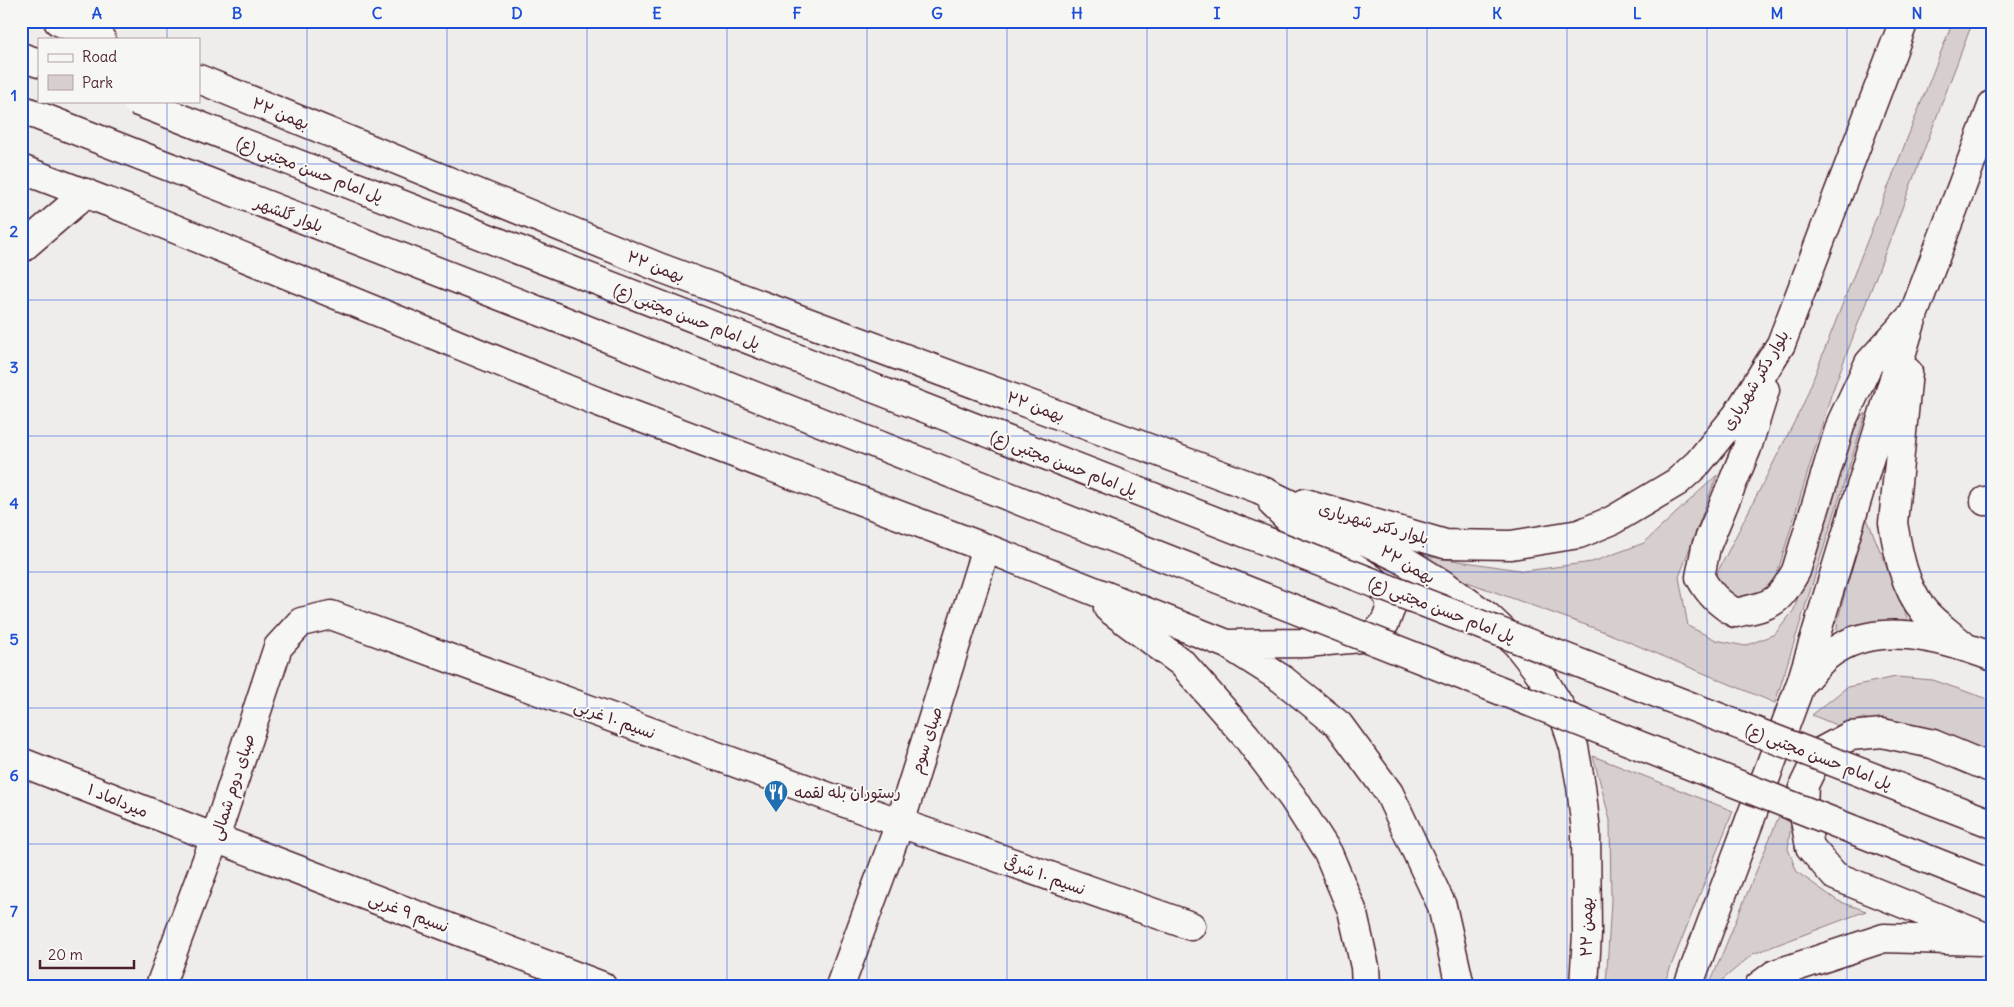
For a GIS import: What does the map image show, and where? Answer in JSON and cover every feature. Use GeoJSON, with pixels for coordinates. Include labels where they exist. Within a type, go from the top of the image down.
{"type":"FeatureCollection","features":[{"type":"Feature","properties":{"kind":"main road"},"geometry":{"type":"LineString","coordinates":[[58,21],[99,38]]}},
{"type":"Feature","properties":{"kind":"main road","name":"بلوار دکتر شهریاری"},"geometry":{"type":"LineString","coordinates":[[1259,490],[1445,544],[1511,545],[1579,534],[1613,520],[1677,482],[1698,463],[1738,415],[1781,344],[1904,21]]}},
{"type":"Feature","properties":{"kind":"main road"},"geometry":{"type":"LineString","coordinates":[[21,57],[38,63]]}},
{"type":"Feature","properties":{"kind":"main road","name":"۲۲ بهمن"},"geometry":{"type":"LineString","coordinates":[[200,79],[661,268],[1259,490],[1402,558],[1487,616],[1518,644],[1562,710],[1574,747],[1586,831],[1587,934],[1584,986]]}},
{"type":"Feature","properties":{"kind":"main road","name":"پل امام حسن مجتبی (ع)"},"geometry":{"type":"LineString","coordinates":[[139,102],[1993,824]]}},
{"type":"Feature","properties":{"kind":"main road"},"geometry":{"type":"LineString","coordinates":[[1688,986],[1801,683],[1914,313],[1993,104]]}},
{"type":"Feature","properties":{"kind":"main road","name":"بلوار گلشهر"},"geometry":{"type":"LineString","coordinates":[[21,109],[557,318],[1993,885]]}},
{"type":"Feature","properties":{"kind":"main road"},"geometry":{"type":"LineString","coordinates":[[21,169],[86,193],[596,401],[986,548],[1227,644],[1282,679],[1339,725],[1388,794],[1442,906],[1460,986]]}},
{"type":"Feature","properties":{"kind":"main road"},"geometry":{"type":"LineString","coordinates":[[21,249],[86,193]]}},
{"type":"Feature","properties":{"kind":"main road"},"geometry":{"type":"LineString","coordinates":[[1781,344],[1747,448],[1706,547],[1700,577],[1709,594],[1735,613],[1768,606],[1785,590],[1796,571],[1841,423],[1869,363],[1914,313]]}},
{"type":"Feature","properties":{"kind":"main road"},"geometry":{"type":"LineString","coordinates":[[1914,313],[1893,523],[1906,580],[1924,610],[1965,647]]}},
{"type":"Feature","properties":{"kind":"main road"},"geometry":{"type":"LineString","coordinates":[[1227,644],[1306,643],[1361,638],[1376,633],[1385,623],[1391,607],[1388,595],[1375,580],[1301,531],[1259,490]]}},
{"type":"Feature","properties":{"kind":"main road","name":"صبای سوم"},"geometry":{"type":"LineString","coordinates":[[840,986],[900,823],[986,548]]}},
{"type":"Feature","properties":{"kind":"main road"},"geometry":{"type":"LineString","coordinates":[[1079,586],[1182,663],[1246,736],[1293,798],[1328,853],[1352,910],[1366,986]]}},
{"type":"Feature","properties":{"kind":"main road","name":"نسیم ۱۰ غربی"},"geometry":{"type":"LineString","coordinates":[[331,614],[900,823]]}},
{"type":"Feature","properties":{"kind":"main road","name":"صبای دوم شمالی"},"geometry":{"type":"LineString","coordinates":[[160,986],[215,838],[278,648],[301,622],[331,614]]}},
{"type":"Feature","properties":{"kind":"main road"},"geometry":{"type":"LineString","coordinates":[[1801,683],[1827,655],[1859,638],[1889,634],[1911,636],[1965,647],[1993,658]]}},
{"type":"Feature","properties":{"kind":"main road"},"geometry":{"type":"LineString","coordinates":[[1993,768],[1933,744],[1882,733],[1850,736],[1820,752],[1804,784],[1803,809],[1810,847],[1835,876],[1993,941]]}},
{"type":"Feature","properties":{"kind":"main road","name":"میرداماد ۱"},"geometry":{"type":"LineString","coordinates":[[21,762],[215,838]]}},
{"type":"Feature","properties":{"kind":"main road","name":"نسیم ۱۰ شرقی"},"geometry":{"type":"LineString","coordinates":[[900,823],[1191,926]]}},
{"type":"Feature","properties":{"kind":"main road","name":"نسیم ۹ غربی"},"geometry":{"type":"LineString","coordinates":[[215,838],[602,986]]}},
{"type":"Feature","properties":{"kind":"main road"},"geometry":{"type":"LineString","coordinates":[[1759,986],[1775,974],[1884,938],[1993,941]]}},
{"type":"Feature","properties":{"kind":"green space"},"geometry":{"type":"Polygon","coordinates":[[[1953,21],[1973,21],[1831,395],[1777,574],[1767,596],[1740,603],[1718,586],[1716,575],[1803,405],[1953,21]]]}},
{"type":"Feature","properties":{"kind":"green space"},"geometry":{"type":"Polygon","coordinates":[[[1866,413],[1775,703],[1605,632],[1437,571],[1426,556],[1525,571],[1592,562],[1644,543],[1717,475],[1679,577],[1688,626],[1716,640],[1745,646],[1775,634],[1794,610],[1849,430],[1866,413]]]}},
{"type":"Feature","properties":{"kind":"green space"},"geometry":{"type":"Polygon","coordinates":[[[1866,516],[1910,625],[1835,644],[1838,619],[1866,516]]]}},
{"type":"Feature","properties":{"kind":"green space"},"geometry":{"type":"Polygon","coordinates":[[[1896,677],[1933,680],[1993,701],[1993,763],[1917,733],[1863,718],[1843,728],[1812,715],[1847,687],[1896,677]]]}},
{"type":"Feature","properties":{"kind":"green space"},"geometry":{"type":"Polygon","coordinates":[[[1593,756],[1733,811],[1663,986],[1606,986],[1611,901],[1610,820],[1593,756]]]}},
{"type":"Feature","properties":{"kind":"green space"},"geometry":{"type":"Polygon","coordinates":[[[1779,816],[1791,823],[1788,849],[1797,872],[1838,901],[1866,911],[1753,954],[1715,986],[1709,986],[1779,816]]]}},
{"type":"Feature","properties":{"kind":"place","name":"رستوران بله لقمه"},"geometry":{"type":"Point","coordinates":[776,813]}}]}
